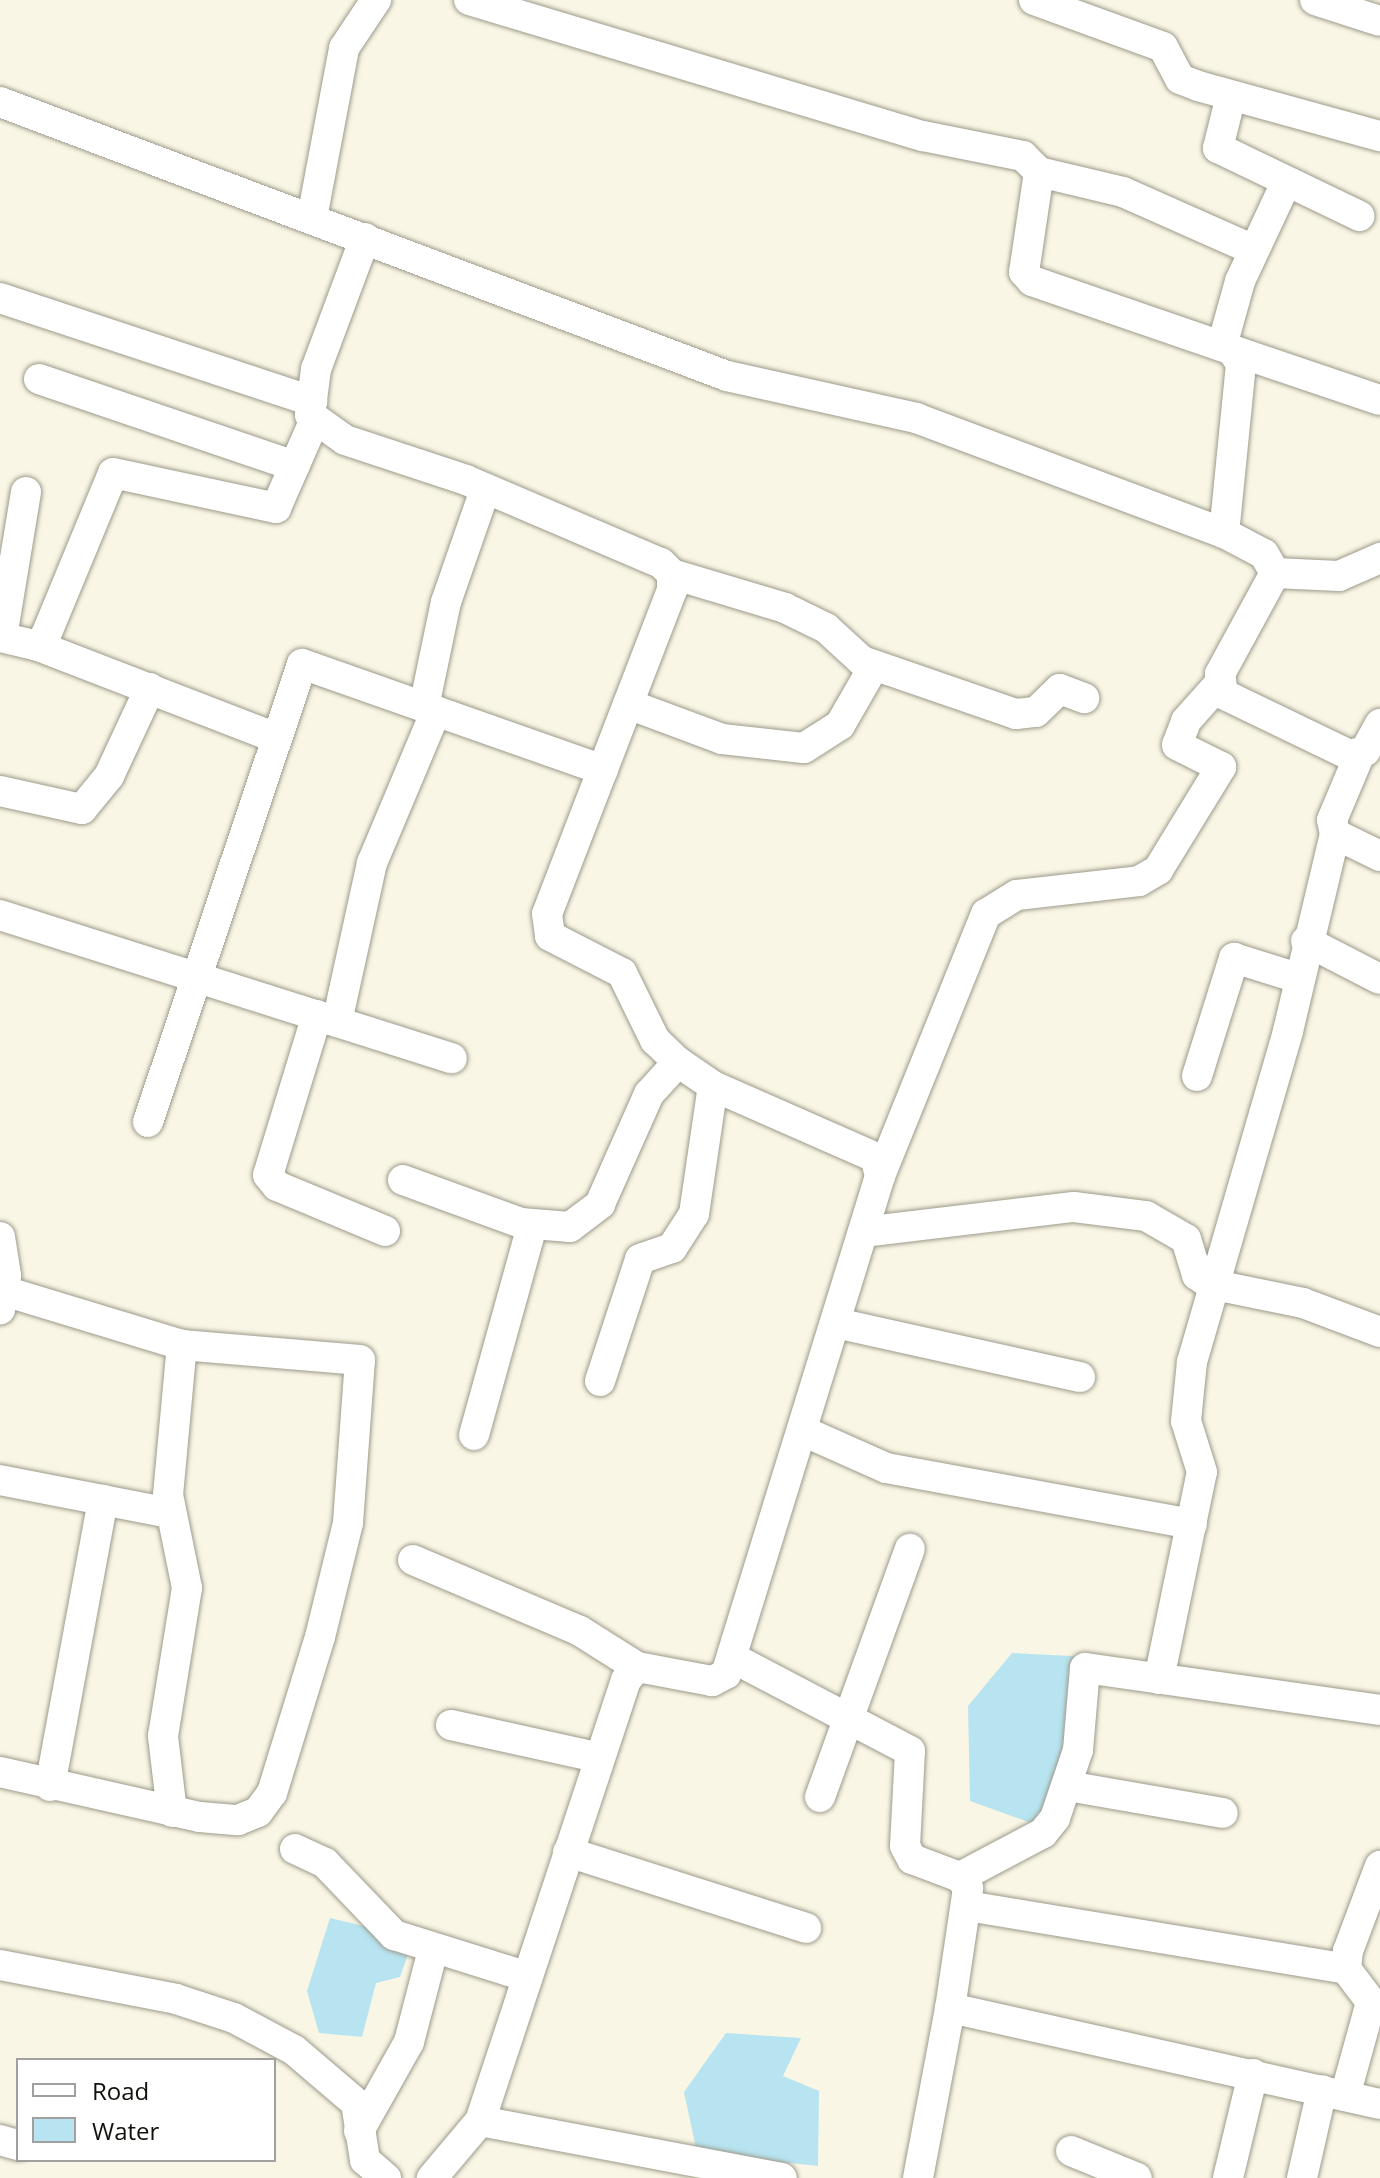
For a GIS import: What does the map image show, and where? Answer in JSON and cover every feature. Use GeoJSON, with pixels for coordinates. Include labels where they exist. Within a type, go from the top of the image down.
{"type":"FeatureCollection","features":[{"type":"Feature","properties":{"kind":"street"},"geometry":{"type":"LineString","coordinates":[[312,218],[344,48],[376,0]]}},
{"type":"Feature","properties":{"kind":"street"},"geometry":{"type":"LineString","coordinates":[[469,0],[923,136],[1023,156],[1039,172],[1123,192],[1254,250]]}},
{"type":"Feature","properties":{"kind":"street"},"geometry":{"type":"LineString","coordinates":[[1315,0],[1380,21]]}},
{"type":"Feature","properties":{"kind":"street"},"geometry":{"type":"LineString","coordinates":[[1037,1],[1163,47],[1180,79],[1380,136]]}},
{"type":"Feature","properties":{"kind":"street"},"geometry":{"type":"LineString","coordinates":[[1231,96],[1218,148],[1359,216]]}},
{"type":"Feature","properties":{"kind":"street"},"geometry":{"type":"LineString","coordinates":[[0,102],[727,376],[916,418],[1224,533],[1264,554],[1275,573]]}},
{"type":"Feature","properties":{"kind":"street"},"geometry":{"type":"LineString","coordinates":[[1039,172],[1024,272],[1032,281],[1380,400]]}},
{"type":"Feature","properties":{"kind":"street"},"geometry":{"type":"LineString","coordinates":[[1224,533],[1242,373],[1227,348],[1254,250],[1286,183]]}},
{"type":"Feature","properties":{"kind":"street"},"geometry":{"type":"LineString","coordinates":[[38,646],[113,473],[276,508],[295,466],[313,410],[316,369],[365,238]]}},
{"type":"Feature","properties":{"kind":"street"},"geometry":{"type":"LineString","coordinates":[[0,298],[313,410],[345,440],[485,490],[661,563],[672,574],[813,620],[874,666],[1027,716],[1060,689],[1084,698]]}},
{"type":"Feature","properties":{"kind":"street"},"geometry":{"type":"LineString","coordinates":[[39,379],[295,466]]}},
{"type":"Feature","properties":{"kind":"street"},"geometry":{"type":"LineString","coordinates":[[385,1231],[277,1186],[268,1175],[327,1018],[372,863],[430,709],[446,602],[485,490]]}},
{"type":"Feature","properties":{"kind":"street"},"geometry":{"type":"LineString","coordinates":[[26,492],[1,637],[38,646],[276,738]]}},
{"type":"Feature","properties":{"kind":"street"},"geometry":{"type":"LineString","coordinates":[[1275,573],[1339,576],[1380,558]]}},
{"type":"Feature","properties":{"kind":"street"},"geometry":{"type":"LineString","coordinates":[[413,1560],[580,1631],[637,1667],[720,1680],[733,1658],[880,1176],[986,914],[1017,895],[1139,881],[1158,870],[1221,767],[1177,745],[1186,721],[1218,685],[1275,573]]}},
{"type":"Feature","properties":{"kind":"street"},"geometry":{"type":"LineString","coordinates":[[672,574],[546,929],[559,944],[622,973],[655,1040],[678,1062],[713,1086],[875,1157],[880,1176]]}},
{"type":"Feature","properties":{"kind":"street"},"geometry":{"type":"LineString","coordinates":[[148,1122],[302,664],[603,770]]}},
{"type":"Feature","properties":{"kind":"street"},"geometry":{"type":"LineString","coordinates":[[628,704],[722,739],[804,748],[840,725],[874,666]]}},
{"type":"Feature","properties":{"kind":"street"},"geometry":{"type":"LineString","coordinates":[[1218,685],[1259,713],[1359,756]]}},
{"type":"Feature","properties":{"kind":"street"},"geometry":{"type":"LineString","coordinates":[[0,791],[82,809],[109,776],[150,688]]}},
{"type":"Feature","properties":{"kind":"street"},"geometry":{"type":"LineString","coordinates":[[1159,1679],[1192,1524],[1201,1455],[1186,1421],[1210,1284],[1298,978],[1335,834],[1332,820],[1359,756],[1380,724]]}},
{"type":"Feature","properties":{"kind":"street"},"geometry":{"type":"LineString","coordinates":[[1335,834],[1380,856]]}},
{"type":"Feature","properties":{"kind":"street"},"geometry":{"type":"LineString","coordinates":[[0,915],[452,1058]]}},
{"type":"Feature","properties":{"kind":"street"},"geometry":{"type":"LineString","coordinates":[[1306,941],[1380,979]]}},
{"type":"Feature","properties":{"kind":"street"},"geometry":{"type":"LineString","coordinates":[[1197,1076],[1234,958],[1298,978]]}},
{"type":"Feature","properties":{"kind":"street"},"geometry":{"type":"LineString","coordinates":[[403,1180],[532,1226],[570,1227],[600,1204],[649,1094],[678,1062]]}},
{"type":"Feature","properties":{"kind":"street"},"geometry":{"type":"LineString","coordinates":[[600,1381],[640,1259],[672,1248],[694,1214],[713,1086]]}},
{"type":"Feature","properties":{"kind":"street"},"geometry":{"type":"LineString","coordinates":[[863,1232],[1074,1207],[1146,1216],[1186,1239],[1197,1275],[1210,1284],[1303,1303],[1380,1332]]}},
{"type":"Feature","properties":{"kind":"street"},"geometry":{"type":"LineString","coordinates":[[474,1435],[532,1226]]}},
{"type":"Feature","properties":{"kind":"street"},"geometry":{"type":"LineString","coordinates":[[0,1237],[2,1301],[182,1345],[360,1360],[348,1523],[272,1793],[258,1812],[238,1820],[172,1812],[0,1772]]}},
{"type":"Feature","properties":{"kind":"street"},"geometry":{"type":"LineString","coordinates":[[836,1323],[1080,1377]]}},
{"type":"Feature","properties":{"kind":"street"},"geometry":{"type":"LineString","coordinates":[[172,1812],[163,1736],[187,1588],[169,1513],[182,1345]]}},
{"type":"Feature","properties":{"kind":"street"},"geometry":{"type":"LineString","coordinates":[[803,1431],[886,1468],[1192,1524]]}},
{"type":"Feature","properties":{"kind":"street"},"geometry":{"type":"LineString","coordinates":[[0,1480],[169,1513]]}},
{"type":"Feature","properties":{"kind":"street"},"geometry":{"type":"LineString","coordinates":[[50,1786],[103,1500]]}},
{"type":"Feature","properties":{"kind":"street"},"geometry":{"type":"LineString","coordinates":[[820,1797],[910,1549]]}},
{"type":"Feature","properties":{"kind":"street"},"geometry":{"type":"LineString","coordinates":[[733,1658],[910,1751],[905,1846],[912,1859],[963,1891],[1346,1969],[1371,2002],[1302,2178]]}},
{"type":"Feature","properties":{"kind":"street"},"geometry":{"type":"LineString","coordinates":[[432,2178],[480,2121],[596,1757],[637,1667]]}},
{"type":"Feature","properties":{"kind":"street"},"geometry":{"type":"LineString","coordinates":[[918,2178],[950,2008],[948,1988],[963,1891],[1043,1833],[1068,1786],[1085,1668],[1380,1710]]}},
{"type":"Feature","properties":{"kind":"street"},"geometry":{"type":"LineString","coordinates":[[451,1725],[596,1757]]}},
{"type":"Feature","properties":{"kind":"street"},"geometry":{"type":"LineString","coordinates":[[1068,1786],[1223,1813]]}},
{"type":"Feature","properties":{"kind":"street"},"geometry":{"type":"LineString","coordinates":[[295,1849],[325,1863],[394,1935],[433,1950],[528,1977]]}},
{"type":"Feature","properties":{"kind":"street"},"geometry":{"type":"LineString","coordinates":[[568,1852],[806,1928]]}},
{"type":"Feature","properties":{"kind":"street"},"geometry":{"type":"LineString","coordinates":[[1346,1969],[1380,1866]]}},
{"type":"Feature","properties":{"kind":"street"},"geometry":{"type":"LineString","coordinates":[[359,2131],[409,2042],[433,1950]]}},
{"type":"Feature","properties":{"kind":"street"},"geometry":{"type":"LineString","coordinates":[[0,1965],[234,2018],[294,2050],[356,2103],[365,2160],[386,2178]]}},
{"type":"Feature","properties":{"kind":"street"},"geometry":{"type":"LineString","coordinates":[[950,2008],[1380,2104]]}},
{"type":"Feature","properties":{"kind":"street"},"geometry":{"type":"LineString","coordinates":[[1228,2178],[1253,2074]]}},
{"type":"Feature","properties":{"kind":"street"},"geometry":{"type":"LineString","coordinates":[[480,2121],[635,2165],[782,2178]]}},
{"type":"Feature","properties":{"kind":"street"},"geometry":{"type":"LineString","coordinates":[[1071,2151],[1137,2178]]}},
{"type":"Feature","properties":{"kind":"water"},"geometry":{"type":"Polygon","coordinates":[[[1012,1653],[1090,1657],[1045,1828],[970,1801],[968,1706],[1012,1653]]]}},
{"type":"Feature","properties":{"kind":"water"},"geometry":{"type":"Polygon","coordinates":[[[330,1918],[414,1938],[400,1977],[376,1983],[362,2037],[319,2033],[307,1991],[330,1918]]]}},
{"type":"Feature","properties":{"kind":"water"},"geometry":{"type":"Polygon","coordinates":[[[726,2033],[801,2038],[783,2076],[819,2091],[818,2166],[697,2153],[684,2092],[726,2033]]]}}]}
